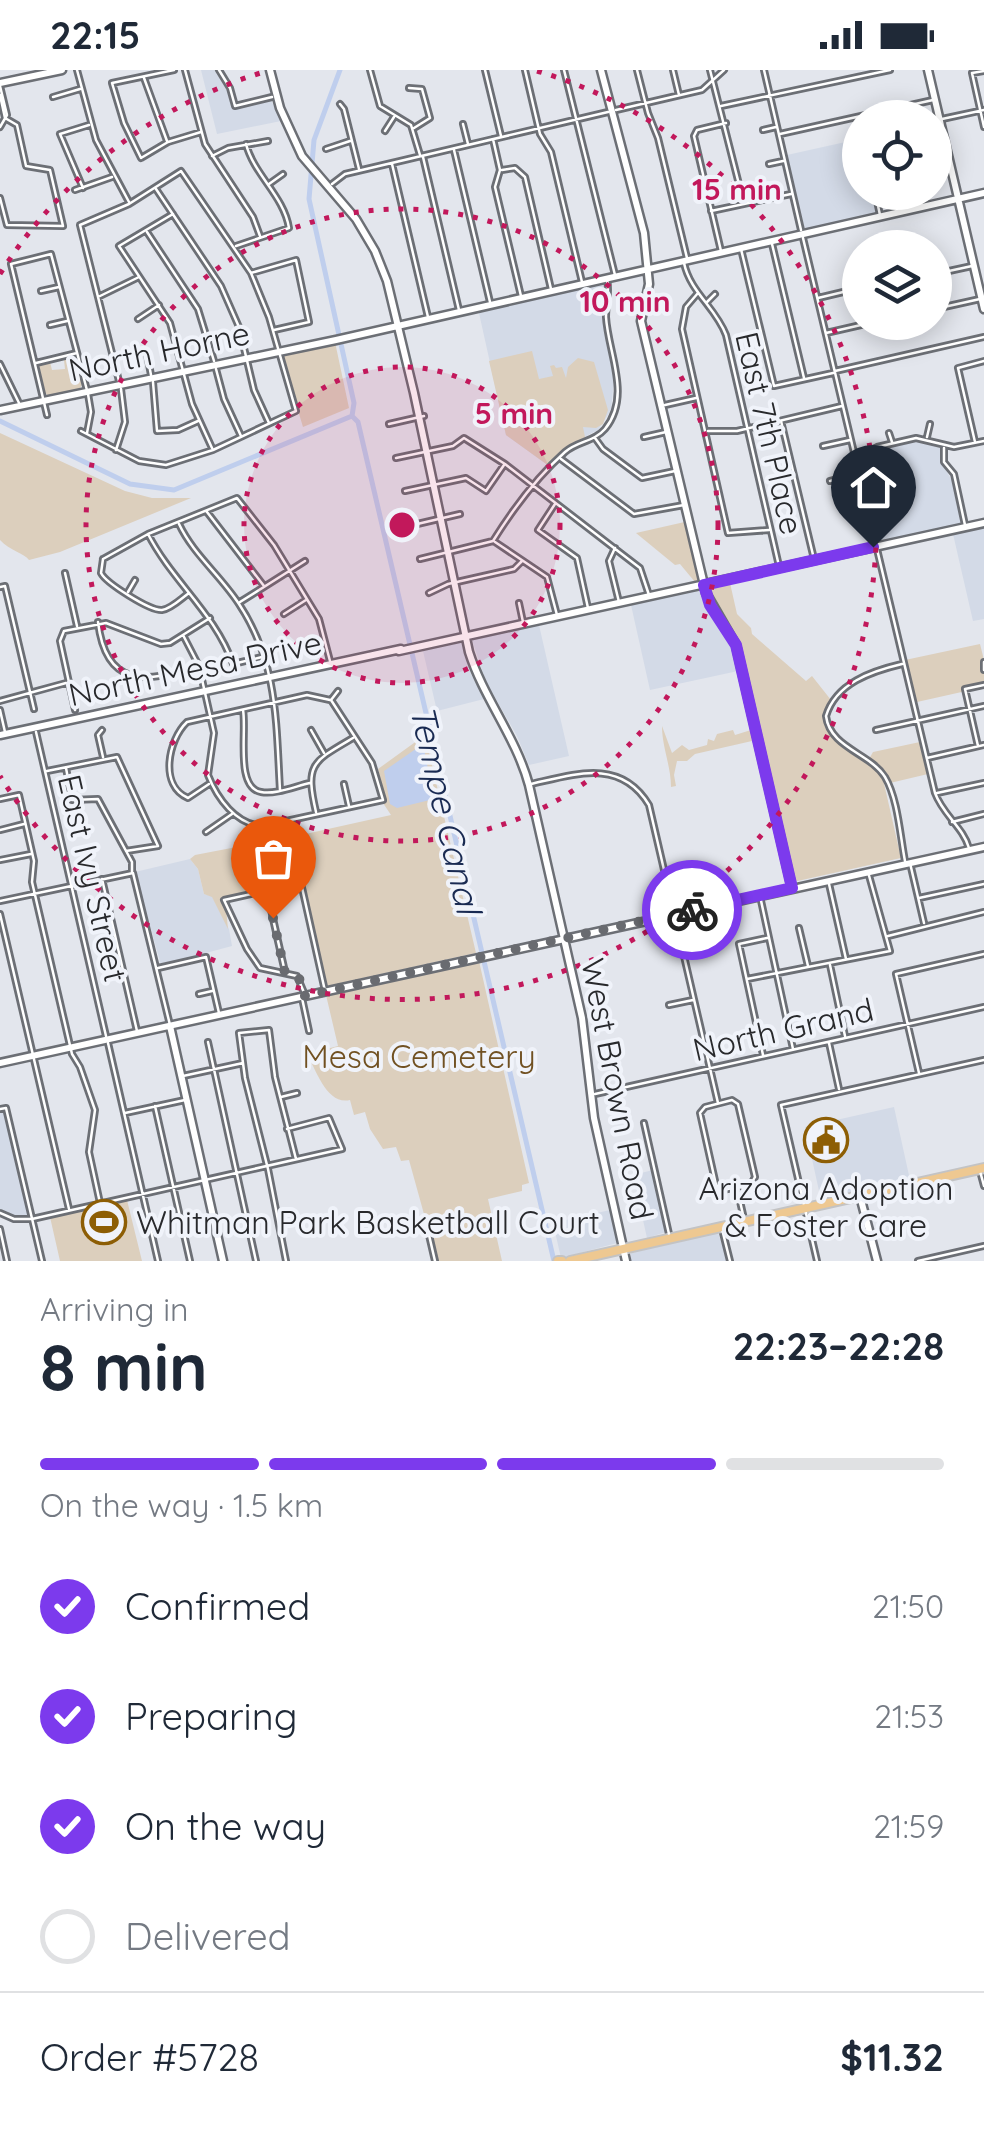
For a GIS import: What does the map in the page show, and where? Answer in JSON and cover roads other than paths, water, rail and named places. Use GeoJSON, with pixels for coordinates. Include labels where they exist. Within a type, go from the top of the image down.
{"type":"FeatureCollection","features":[{"type":"Feature","properties":{"kind":"main road"},"geometry":{"type":"LineString","coordinates":[[570,1261],[982,1169]]}},
{"type":"Feature","properties":{"kind":"street"},"geometry":{"type":"LineString","coordinates":[[0,127],[5,118],[0,85],[62,70]]}},
{"type":"Feature","properties":{"kind":"street"},"geometry":{"type":"LineString","coordinates":[[77,70],[91,124],[130,204]]}},
{"type":"Feature","properties":{"kind":"street"},"geometry":{"type":"LineString","coordinates":[[174,70],[112,83],[124,123],[141,158],[168,142],[201,132]]}},
{"type":"Feature","properties":{"kind":"street"},"geometry":{"type":"LineString","coordinates":[[185,70],[210,156],[253,217],[260,236]]}},
{"type":"Feature","properties":{"kind":"street"},"geometry":{"type":"LineString","coordinates":[[219,70],[235,106],[276,96]]}},
{"type":"Feature","properties":{"kind":"street","name":"West Brown Road"},"geometry":{"type":"LineString","coordinates":[[270,70],[276,96],[310,165],[356,219],[387,281],[466,637],[476,672],[515,744],[529,785],[586,1042],[591,1094],[627,1261]]}},
{"type":"Feature","properties":{"kind":"street"},"geometry":{"type":"LineString","coordinates":[[370,70],[380,106],[413,128],[460,311]]}},
{"type":"Feature","properties":{"kind":"street"},"geometry":{"type":"LineString","coordinates":[[485,70],[502,137]]}},
{"type":"Feature","properties":{"kind":"street"},"geometry":{"type":"LineString","coordinates":[[525,70],[539,128],[551,152],[582,284]]}},
{"type":"Feature","properties":{"kind":"street"},"geometry":{"type":"LineString","coordinates":[[420,559],[493,541],[516,504],[559,458],[572,446],[595,438],[612,417],[616,364],[606,314],[611,277],[564,70]]}},
{"type":"Feature","properties":{"kind":"street"},"geometry":{"type":"LineString","coordinates":[[601,70],[644,233],[648,290],[641,321],[704,585],[710,605],[736,645],[792,888]]}},
{"type":"Feature","properties":{"kind":"street","name":"East 7th Place"},"geometry":{"type":"LineString","coordinates":[[637,70],[658,138],[689,281],[726,335],[780,568]]}},
{"type":"Feature","properties":{"kind":"street"},"geometry":{"type":"LineString","coordinates":[[673,70],[679,96]]}},
{"type":"Feature","properties":{"kind":"street"},"geometry":{"type":"LineString","coordinates":[[710,70],[744,204]]}},
{"type":"Feature","properties":{"kind":"street"},"geometry":{"type":"LineString","coordinates":[[329,187],[342,175],[359,170],[702,90],[724,70]]}},
{"type":"Feature","properties":{"kind":"street"},"geometry":{"type":"LineString","coordinates":[[764,70],[936,794],[970,850]]}},
{"type":"Feature","properties":{"kind":"street"},"geometry":{"type":"LineString","coordinates":[[721,106],[890,70]]}},
{"type":"Feature","properties":{"kind":"street"},"geometry":{"type":"LineString","coordinates":[[928,70],[935,100]]}},
{"type":"Feature","properties":{"kind":"street"},"geometry":{"type":"LineString","coordinates":[[984,70],[972,74],[984,126]]}},
{"type":"Feature","properties":{"kind":"street"},"geometry":{"type":"LineString","coordinates":[[144,76],[168,142]]}},
{"type":"Feature","properties":{"kind":"street"},"geometry":{"type":"LineString","coordinates":[[409,88],[422,89],[430,118],[413,128]]}},
{"type":"Feature","properties":{"kind":"street"},"geometry":{"type":"LineString","coordinates":[[53,97],[81,89]]}},
{"type":"Feature","properties":{"kind":"street"},"geometry":{"type":"LineString","coordinates":[[0,95],[5,118],[17,125],[26,166],[50,170],[63,226],[6,225],[0,198]]}},
{"type":"Feature","properties":{"kind":"street"},"geometry":{"type":"LineString","coordinates":[[340,104],[359,170]]}},
{"type":"Feature","properties":{"kind":"street"},"geometry":{"type":"LineString","coordinates":[[952,117],[982,110]]}},
{"type":"Feature","properties":{"kind":"street"},"geometry":{"type":"LineString","coordinates":[[386,131],[395,116]]}},
{"type":"Feature","properties":{"kind":"street"},"geometry":{"type":"LineString","coordinates":[[779,135],[842,120]]}},
{"type":"Feature","properties":{"kind":"street"},"geometry":{"type":"LineString","coordinates":[[83,188],[60,134],[91,124]]}},
{"type":"Feature","properties":{"kind":"street"},"geometry":{"type":"LineString","coordinates":[[464,124],[469,145]]}},
{"type":"Feature","properties":{"kind":"street"},"geometry":{"type":"LineString","coordinates":[[722,252],[694,134],[726,124]]}},
{"type":"Feature","properties":{"kind":"street"},"geometry":{"type":"LineString","coordinates":[[763,130],[777,127]]}},
{"type":"Feature","properties":{"kind":"street"},"geometry":{"type":"LineString","coordinates":[[493,139],[500,170]]}},
{"type":"Feature","properties":{"kind":"street"},"geometry":{"type":"LineString","coordinates":[[326,148],[352,140]]}},
{"type":"Feature","properties":{"kind":"street"},"geometry":{"type":"LineString","coordinates":[[210,156],[268,141]]}},
{"type":"Feature","properties":{"kind":"street"},"geometry":{"type":"LineString","coordinates":[[235,246],[289,228],[284,208],[253,164],[246,144]]}},
{"type":"Feature","properties":{"kind":"street"},"geometry":{"type":"LineString","coordinates":[[454,148],[491,304]]}},
{"type":"Feature","properties":{"kind":"street"},"geometry":{"type":"LineString","coordinates":[[769,164],[785,160]]}},
{"type":"Feature","properties":{"kind":"street"},"geometry":{"type":"LineString","coordinates":[[391,163],[428,318]]}},
{"type":"Feature","properties":{"kind":"street"},"geometry":{"type":"LineString","coordinates":[[521,297],[495,187],[494,173],[500,170],[520,168],[528,184],[552,290]]}},
{"type":"Feature","properties":{"kind":"street"},"geometry":{"type":"LineString","coordinates":[[81,431],[86,436],[116,450],[138,460],[166,465],[212,450],[295,413],[290,386],[251,274],[180,171],[130,204],[80,224],[120,384],[125,422],[116,450]]}},
{"type":"Feature","properties":{"kind":"street"},"geometry":{"type":"LineString","coordinates":[[268,184],[283,174]]}},
{"type":"Feature","properties":{"kind":"street"},"geometry":{"type":"LineString","coordinates":[[952,174],[984,309]]}},
{"type":"Feature","properties":{"kind":"street"},"geometry":{"type":"LineString","coordinates":[[75,190],[114,177]]}},
{"type":"Feature","properties":{"kind":"street"},"geometry":{"type":"LineString","coordinates":[[156,189],[222,286],[238,327],[254,390],[269,424]]}},
{"type":"Feature","properties":{"kind":"street"},"geometry":{"type":"LineString","coordinates":[[712,212],[793,193]]}},
{"type":"Feature","properties":{"kind":"street","name":"North Horne"},"geometry":{"type":"LineString","coordinates":[[952,200],[984,193]]}},
{"type":"Feature","properties":{"kind":"street"},"geometry":{"type":"LineString","coordinates":[[878,210],[880,216]]}},
{"type":"Feature","properties":{"kind":"street","name":"North Horne"},"geometry":{"type":"LineString","coordinates":[[0,410],[910,210]]}},
{"type":"Feature","properties":{"kind":"street"},"geometry":{"type":"LineString","coordinates":[[173,214],[118,246],[160,304],[178,344],[199,420],[212,450]]}},
{"type":"Feature","properties":{"kind":"street"},"geometry":{"type":"LineString","coordinates":[[147,230],[198,309],[220,388],[241,436]]}},
{"type":"Feature","properties":{"kind":"street"},"geometry":{"type":"LineString","coordinates":[[772,241],[804,379]]}},
{"type":"Feature","properties":{"kind":"street"},"geometry":{"type":"LineString","coordinates":[[741,248],[774,386],[984,337]]}},
{"type":"Feature","properties":{"kind":"street"},"geometry":{"type":"LineString","coordinates":[[47,415],[11,264],[52,254],[91,412],[86,436]]}},
{"type":"Feature","properties":{"kind":"street"},"geometry":{"type":"LineString","coordinates":[[251,274],[296,260],[309,322],[272,330]]}},
{"type":"Feature","properties":{"kind":"street"},"geometry":{"type":"LineString","coordinates":[[952,271],[974,266]]}},
{"type":"Feature","properties":{"kind":"street"},"geometry":{"type":"LineString","coordinates":[[98,297],[141,276]]}},
{"type":"Feature","properties":{"kind":"street"},"geometry":{"type":"LineString","coordinates":[[41,291],[60,286]]}},
{"type":"Feature","properties":{"kind":"street"},"geometry":{"type":"LineString","coordinates":[[818,298],[842,292]]}},
{"type":"Feature","properties":{"kind":"street"},"geometry":{"type":"LineString","coordinates":[[698,293],[686,307],[681,323],[728,532],[770,530]]}},
{"type":"Feature","properties":{"kind":"street"},"geometry":{"type":"LineString","coordinates":[[706,303],[715,294]]}},
{"type":"Feature","properties":{"kind":"street"},"geometry":{"type":"LineString","coordinates":[[952,305],[982,298]]}},
{"type":"Feature","properties":{"kind":"street"},"geometry":{"type":"LineString","coordinates":[[138,319],[160,304]]}},
{"type":"Feature","properties":{"kind":"street"},"geometry":{"type":"LineString","coordinates":[[50,325],[69,320]]}},
{"type":"Feature","properties":{"kind":"street"},"geometry":{"type":"LineString","coordinates":[[826,333],[842,329]]}},
{"type":"Feature","properties":{"kind":"street"},"geometry":{"type":"LineString","coordinates":[[35,363],[77,353]]}},
{"type":"Feature","properties":{"kind":"street"},"geometry":{"type":"LineString","coordinates":[[146,354],[157,431],[178,430],[199,420]]}},
{"type":"Feature","properties":{"kind":"street"},"geometry":{"type":"LineString","coordinates":[[975,443],[958,368],[984,362]]}},
{"type":"Feature","properties":{"kind":"street"},"geometry":{"type":"LineString","coordinates":[[0,364],[20,405]]}},
{"type":"Feature","properties":{"kind":"street"},"geometry":{"type":"LineString","coordinates":[[661,406],[698,397]]}},
{"type":"Feature","properties":{"kind":"street"},"geometry":{"type":"LineString","coordinates":[[706,431],[748,429],[844,406]]}},
{"type":"Feature","properties":{"kind":"street"},"geometry":{"type":"LineString","coordinates":[[389,424],[419,414]]}},
{"type":"Feature","properties":{"kind":"street"},"geometry":{"type":"LineString","coordinates":[[781,422],[814,560]]}},
{"type":"Feature","properties":{"kind":"street"},"geometry":{"type":"LineString","coordinates":[[927,439],[930,424]]}},
{"type":"Feature","properties":{"kind":"street"},"geometry":{"type":"LineString","coordinates":[[644,437],[668,432]]}},
{"type":"Feature","properties":{"kind":"street"},"geometry":{"type":"LineString","coordinates":[[889,433],[892,444]]}},
{"type":"Feature","properties":{"kind":"street"},"geometry":{"type":"LineString","coordinates":[[396,458],[453,446],[464,438],[535,486],[615,548],[644,573],[649,596]]}},
{"type":"Feature","properties":{"kind":"street"},"geometry":{"type":"LineString","coordinates":[[595,438],[603,449],[642,478],[677,470]]}},
{"type":"Feature","properties":{"kind":"street"},"geometry":{"type":"LineString","coordinates":[[856,457],[892,444],[927,439],[958,447],[984,441]]}},
{"type":"Feature","properties":{"kind":"street"},"geometry":{"type":"LineString","coordinates":[[822,446],[851,440]]}},
{"type":"Feature","properties":{"kind":"street"},"geometry":{"type":"LineString","coordinates":[[944,446],[943,457],[954,474],[966,527]]}},
{"type":"Feature","properties":{"kind":"street"},"geometry":{"type":"LineString","coordinates":[[559,458],[634,514],[685,504]]}},
{"type":"Feature","properties":{"kind":"street"},"geometry":{"type":"LineString","coordinates":[[405,491],[466,478],[486,491],[504,464]]}},
{"type":"Feature","properties":{"kind":"street"},"geometry":{"type":"LineString","coordinates":[[830,481],[859,474]]}},
{"type":"Feature","properties":{"kind":"street"},"geometry":{"type":"LineString","coordinates":[[102,560],[148,534],[237,498],[322,624],[331,666]]}},
{"type":"Feature","properties":{"kind":"street"},"geometry":{"type":"LineString","coordinates":[[556,504],[538,530],[579,562],[589,610]]}},
{"type":"Feature","properties":{"kind":"street"},"geometry":{"type":"LineString","coordinates":[[206,510],[264,586]]}},
{"type":"Feature","properties":{"kind":"street"},"geometry":{"type":"LineString","coordinates":[[412,525],[460,514]]}},
{"type":"Feature","properties":{"kind":"street"},"geometry":{"type":"LineString","coordinates":[[177,522],[255,632],[278,721],[280,790]]}},
{"type":"Feature","properties":{"kind":"street","name":"North Mesa Drive"},"geometry":{"type":"LineString","coordinates":[[3,734],[269,680],[984,523]]}},
{"type":"Feature","properties":{"kind":"street"},"geometry":{"type":"LineString","coordinates":[[148,534],[165,564],[210,618],[233,664],[264,656]]}},
{"type":"Feature","properties":{"kind":"street"},"geometry":{"type":"LineString","coordinates":[[493,541],[547,577],[557,617]]}},
{"type":"Feature","properties":{"kind":"street"},"geometry":{"type":"LineString","coordinates":[[615,548],[609,561],[619,603]]}},
{"type":"Feature","properties":{"kind":"street"},"geometry":{"type":"LineString","coordinates":[[97,556],[102,560]]}},
{"type":"Feature","properties":{"kind":"street"},"geometry":{"type":"LineString","coordinates":[[102,560],[101,573],[106,585],[159,610],[190,592]]}},
{"type":"Feature","properties":{"kind":"street"},"geometry":{"type":"LineString","coordinates":[[429,593],[454,582],[514,569],[523,560]]}},
{"type":"Feature","properties":{"kind":"street"},"geometry":{"type":"LineString","coordinates":[[238,603],[304,562]]}},
{"type":"Feature","properties":{"kind":"street"},"geometry":{"type":"LineString","coordinates":[[65,573],[78,627]]}},
{"type":"Feature","properties":{"kind":"street"},"geometry":{"type":"LineString","coordinates":[[127,594],[135,580]]}},
{"type":"Feature","properties":{"kind":"street"},"geometry":{"type":"LineString","coordinates":[[2,586],[34,709]]}},
{"type":"Feature","properties":{"kind":"street"},"geometry":{"type":"LineString","coordinates":[[284,614],[308,600]]}},
{"type":"Feature","properties":{"kind":"street"},"geometry":{"type":"LineString","coordinates":[[519,604],[523,624]]}},
{"type":"Feature","properties":{"kind":"street"},"geometry":{"type":"LineString","coordinates":[[76,710],[60,641],[64,631],[98,622],[116,625],[161,644],[210,618]]}},
{"type":"Feature","properties":{"kind":"street"},"geometry":{"type":"LineString","coordinates":[[98,622],[104,653],[127,675],[150,679],[199,666]]}},
{"type":"Feature","properties":{"kind":"street"},"geometry":{"type":"LineString","coordinates":[[183,635],[199,666],[210,716],[214,742],[207,768],[211,783],[245,824],[256,826],[383,800],[376,772],[338,707],[315,694],[274,702],[210,716],[195,719],[181,727],[168,755],[172,782],[182,796],[195,796],[211,783]]}},
{"type":"Feature","properties":{"kind":"street"},"geometry":{"type":"LineString","coordinates":[[296,648],[326,642]]}},
{"type":"Feature","properties":{"kind":"street"},"geometry":{"type":"LineString","coordinates":[[983,662],[984,670]]}},
{"type":"Feature","properties":{"kind":"street"},"geometry":{"type":"LineString","coordinates":[[904,664],[860,676],[831,705],[826,716],[830,729],[885,778],[925,926]]}},
{"type":"Feature","properties":{"kind":"street"},"geometry":{"type":"LineString","coordinates":[[124,682],[127,675]]}},
{"type":"Feature","properties":{"kind":"street"},"geometry":{"type":"LineString","coordinates":[[0,701],[69,682]]}},
{"type":"Feature","properties":{"kind":"street"},"geometry":{"type":"LineString","coordinates":[[978,746],[965,689],[984,684]]}},
{"type":"Feature","properties":{"kind":"street"},"geometry":{"type":"LineString","coordinates":[[331,700],[338,691]]}},
{"type":"Feature","properties":{"kind":"street"},"geometry":{"type":"LineString","coordinates":[[876,730],[984,706]]}},
{"type":"Feature","properties":{"kind":"street"},"geometry":{"type":"LineString","coordinates":[[242,709],[246,737],[244,771],[259,792],[310,783]]}},
{"type":"Feature","properties":{"kind":"street"},"geometry":{"type":"LineString","coordinates":[[0,710],[3,734]]}},
{"type":"Feature","properties":{"kind":"street","name":"East Ivy Street"},"geometry":{"type":"LineString","coordinates":[[35,727],[158,1261]]}},
{"type":"Feature","properties":{"kind":"street"},"geometry":{"type":"LineString","coordinates":[[102,730],[98,735],[103,758]]}},
{"type":"Feature","properties":{"kind":"street"},"geometry":{"type":"LineString","coordinates":[[311,730],[325,754]]}},
{"type":"Feature","properties":{"kind":"street"},"geometry":{"type":"LineString","coordinates":[[317,814],[310,783],[314,764],[354,737]]}},
{"type":"Feature","properties":{"kind":"street"},"geometry":{"type":"LineString","coordinates":[[927,758],[984,745]]}},
{"type":"Feature","properties":{"kind":"street"},"geometry":{"type":"LineString","coordinates":[[45,772],[116,756],[158,846],[126,851]]}},
{"type":"Feature","properties":{"kind":"street"},"geometry":{"type":"LineString","coordinates":[[66,767],[75,802],[96,798],[133,865],[223,1261]]}},
{"type":"Feature","properties":{"kind":"street"},"geometry":{"type":"LineString","coordinates":[[529,785],[585,772],[616,775],[632,784],[649,804],[718,1104]]}},
{"type":"Feature","properties":{"kind":"street"},"geometry":{"type":"LineString","coordinates":[[936,794],[984,782]]}},
{"type":"Feature","properties":{"kind":"street"},"geometry":{"type":"LineString","coordinates":[[344,784],[350,808]]}},
{"type":"Feature","properties":{"kind":"street"},"geometry":{"type":"LineString","coordinates":[[0,799],[19,795],[32,853],[34,893],[70,1048],[95,1110],[89,1152],[100,1204]]}},
{"type":"Feature","properties":{"kind":"street"},"geometry":{"type":"LineString","coordinates":[[206,832],[233,813]]}},
{"type":"Feature","properties":{"kind":"street"},"geometry":{"type":"LineString","coordinates":[[952,822],[984,814]]}},
{"type":"Feature","properties":{"kind":"street"},"geometry":{"type":"LineString","coordinates":[[0,830],[26,824]]}},
{"type":"Feature","properties":{"kind":"street"},"geometry":{"type":"LineString","coordinates":[[0,1063],[984,846]]}},
{"type":"Feature","properties":{"kind":"street"},"geometry":{"type":"LineString","coordinates":[[0,860],[32,853]]}},
{"type":"Feature","properties":{"kind":"street"},"geometry":{"type":"LineString","coordinates":[[747,979],[890,951],[867,871]]}},
{"type":"Feature","properties":{"kind":"street"},"geometry":{"type":"LineString","coordinates":[[0,900],[133,872]]}},
{"type":"Feature","properties":{"kind":"street"},"geometry":{"type":"LineString","coordinates":[[102,878],[138,1033]]}},
{"type":"Feature","properties":{"kind":"street"},"geometry":{"type":"LineString","coordinates":[[828,879],[846,960]]}},
{"type":"Feature","properties":{"kind":"street"},"geometry":{"type":"LineString","coordinates":[[309,1030],[301,980],[257,965],[224,900],[301,883],[325,991]]}},
{"type":"Feature","properties":{"kind":"street"},"geometry":{"type":"LineString","coordinates":[[918,898],[984,884]]}},
{"type":"Feature","properties":{"kind":"street"},"geometry":{"type":"LineString","coordinates":[[267,891],[285,973]]}},
{"type":"Feature","properties":{"kind":"street"},"geometry":{"type":"LineString","coordinates":[[760,894],[793,1050]]}},
{"type":"Feature","properties":{"kind":"street"},"geometry":{"type":"LineString","coordinates":[[887,936],[984,912]]}},
{"type":"Feature","properties":{"kind":"street"},"geometry":{"type":"LineString","coordinates":[[0,914],[70,1210]]}},
{"type":"Feature","properties":{"kind":"street"},"geometry":{"type":"LineString","coordinates":[[799,928],[808,968]]}},
{"type":"Feature","properties":{"kind":"street"},"geometry":{"type":"LineString","coordinates":[[764,1056],[739,944],[770,937]]}},
{"type":"Feature","properties":{"kind":"street"},"geometry":{"type":"LineString","coordinates":[[919,1074],[896,974],[984,954]]}},
{"type":"Feature","properties":{"kind":"street"},"geometry":{"type":"LineString","coordinates":[[156,968],[206,957],[219,1015]]}},
{"type":"Feature","properties":{"kind":"street"},"geometry":{"type":"LineString","coordinates":[[829,964],[846,1038]]}},
{"type":"Feature","properties":{"kind":"street"},"geometry":{"type":"LineString","coordinates":[[199,994],[214,991]]}},
{"type":"Feature","properties":{"kind":"street"},"geometry":{"type":"LineString","coordinates":[[669,1005],[694,999]]}},
{"type":"Feature","properties":{"kind":"street","name":"North Grand"},"geometry":{"type":"LineString","coordinates":[[591,1094],[984,1008]]}},
{"type":"Feature","properties":{"kind":"street"},"geometry":{"type":"LineString","coordinates":[[286,1261],[239,1032],[269,1030],[296,1160]]}},
{"type":"Feature","properties":{"kind":"street"},"geometry":{"type":"LineString","coordinates":[[208,1042],[256,1261]]}},
{"type":"Feature","properties":{"kind":"street"},"geometry":{"type":"LineString","coordinates":[[828,1042],[840,1092]]}},
{"type":"Feature","properties":{"kind":"street"},"geometry":{"type":"LineString","coordinates":[[818,1261],[781,1105],[984,1060]]}},
{"type":"Feature","properties":{"kind":"street"},"geometry":{"type":"LineString","coordinates":[[181,1076],[243,1063]]}},
{"type":"Feature","properties":{"kind":"street"},"geometry":{"type":"LineString","coordinates":[[273,1064],[280,1063]]}},
{"type":"Feature","properties":{"kind":"street"},"geometry":{"type":"LineString","coordinates":[[280,1097],[297,1094]]}},
{"type":"Feature","properties":{"kind":"street"},"geometry":{"type":"LineString","coordinates":[[123,1113],[187,1100]]}},
{"type":"Feature","properties":{"kind":"street"},"geometry":{"type":"LineString","coordinates":[[735,1101],[755,1177],[750,1184],[719,1190],[700,1113],[704,1106],[718,1104],[735,1101]]}},
{"type":"Feature","properties":{"kind":"street"},"geometry":{"type":"LineString","coordinates":[[155,1106],[190,1261]]}},
{"type":"Feature","properties":{"kind":"street"},"geometry":{"type":"LineString","coordinates":[[0,1109],[6,1108],[42,1261]]}},
{"type":"Feature","properties":{"kind":"street"},"geometry":{"type":"LineString","coordinates":[[0,1213],[14,1219],[32,1218],[342,1149],[330,1118],[287,1129]]}},
{"type":"Feature","properties":{"kind":"street"},"geometry":{"type":"LineString","coordinates":[[644,1124],[670,1239]]}},
{"type":"Feature","properties":{"kind":"street"},"geometry":{"type":"LineString","coordinates":[[982,1169],[984,1186]]}},
{"type":"Feature","properties":{"kind":"street"},"geometry":{"type":"LineString","coordinates":[[737,1187],[745,1222]]}},
{"type":"Feature","properties":{"kind":"street"},"geometry":{"type":"LineString","coordinates":[[860,1196],[878,1261]]}},
{"type":"Feature","properties":{"kind":"street"},"geometry":{"type":"LineString","coordinates":[[722,1227],[730,1261]]}},
{"type":"Feature","properties":{"kind":"street"},"geometry":{"type":"LineString","coordinates":[[0,1228],[8,1261]]}},
{"type":"Feature","properties":{"kind":"street"},"geometry":{"type":"LineString","coordinates":[[429,1235],[435,1261]]}},
{"type":"Feature","properties":{"kind":"street"},"geometry":{"type":"LineString","coordinates":[[918,1261],[984,1246]]}},
{"type":"Feature","properties":{"kind":"street"},"geometry":{"type":"LineString","coordinates":[[957,1252],[959,1261]]}},
{"type":"Feature","properties":{"kind":"water"},"geometry":{"type":"Polygon","coordinates":[[[420,746],[424,749],[434,799],[397,808],[390,804],[384,771],[420,746]]]}},
{"type":"Feature","properties":{"kind":"waterway"},"geometry":{"type":"LineString","coordinates":[[340,70],[314,140],[309,199],[354,403],[352,416]]}},
{"type":"Feature","properties":{"kind":"waterway","name":"Tempe Canal"},"geometry":{"type":"LineString","coordinates":[[352,416],[358,422],[554,1261]]}},
{"type":"Feature","properties":{"kind":"waterway"},"geometry":{"type":"LineString","coordinates":[[0,421],[130,484],[174,490],[352,416]]}},
{"type":"Feature","properties":{"kind":"place","name":"Arizona Adoption & Foster Care"},"geometry":{"type":"Point","coordinates":[826,1140]}},
{"type":"Feature","properties":{"kind":"place","name":"Whitman Park Basketball Court"},"geometry":{"type":"Point","coordinates":[104,1222]}},
{"type":"Feature","properties":{"kind":"park label","name":"Mesa Cemetery"},"geometry":{"type":"Point","coordinates":[419,1056]}}]}
